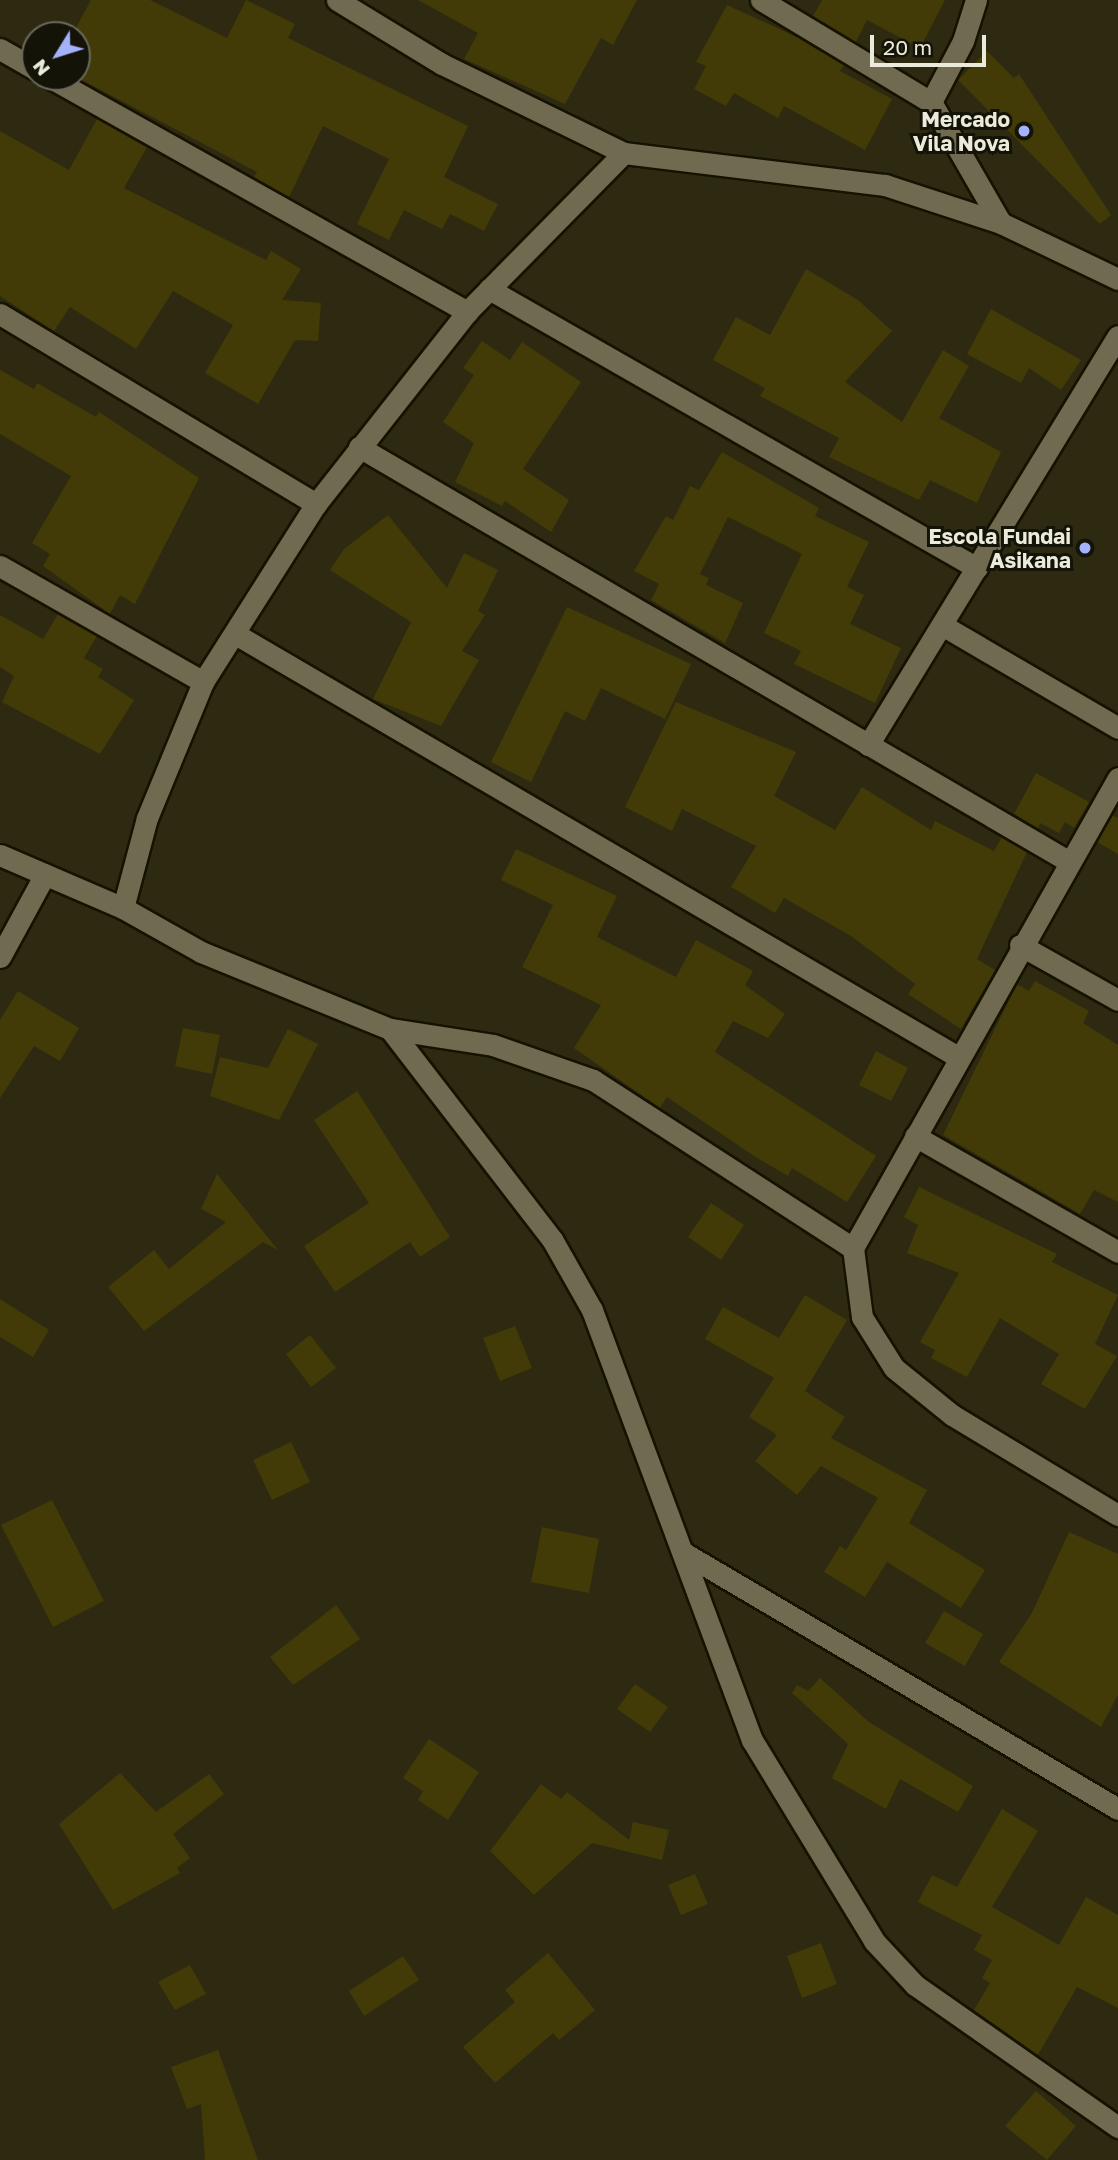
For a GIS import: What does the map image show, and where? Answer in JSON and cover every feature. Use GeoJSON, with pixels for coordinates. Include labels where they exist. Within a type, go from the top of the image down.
{"type":"FeatureCollection","features":[{"type":"Feature","properties":{"kind":"street"},"geometry":{"type":"LineString","coordinates":[[337,0],[442,64],[624,153],[885,185],[1002,223],[1118,279]]}},
{"type":"Feature","properties":{"kind":"street"},"geometry":{"type":"LineString","coordinates":[[761,0],[931,102],[1002,223]]}},
{"type":"Feature","properties":{"kind":"street"},"geometry":{"type":"LineString","coordinates":[[931,102],[963,41],[976,0]]}},
{"type":"Feature","properties":{"kind":"street"},"geometry":{"type":"LineString","coordinates":[[0,49],[21,61]]}},
{"type":"Feature","properties":{"kind":"street"},"geometry":{"type":"LineString","coordinates":[[74,91],[467,312]]}},
{"type":"Feature","properties":{"kind":"street"},"geometry":{"type":"LineString","coordinates":[[123,908],[147,818],[203,682],[237,635],[316,504],[467,312],[624,153]]}},
{"type":"Feature","properties":{"kind":"street"},"geometry":{"type":"LineString","coordinates":[[489,289],[977,568]]}},
{"type":"Feature","properties":{"kind":"street"},"geometry":{"type":"LineString","coordinates":[[0,314],[316,504]]}},
{"type":"Feature","properties":{"kind":"street"},"geometry":{"type":"LineString","coordinates":[[869,745],[1118,336]]}},
{"type":"Feature","properties":{"kind":"street"},"geometry":{"type":"LineString","coordinates":[[359,447],[1068,861]]}},
{"type":"Feature","properties":{"kind":"street"},"geometry":{"type":"LineString","coordinates":[[0,566],[203,682]]}},
{"type":"Feature","properties":{"kind":"street"},"geometry":{"type":"LineString","coordinates":[[942,625],[1118,728]]}},
{"type":"Feature","properties":{"kind":"street"},"geometry":{"type":"LineString","coordinates":[[237,635],[958,1057]]}},
{"type":"Feature","properties":{"kind":"street"},"geometry":{"type":"LineString","coordinates":[[1118,778],[1020,945],[853,1248],[862,1317],[894,1368],[952,1415],[1118,1515]]}},
{"type":"Feature","properties":{"kind":"street"},"geometry":{"type":"LineString","coordinates":[[0,855],[123,908],[201,951],[390,1029],[493,1045],[593,1080],[853,1248]]}},
{"type":"Feature","properties":{"kind":"street"},"geometry":{"type":"LineString","coordinates":[[0,957],[45,874]]}},
{"type":"Feature","properties":{"kind":"street"},"geometry":{"type":"LineString","coordinates":[[1020,945],[1118,1000]]}},
{"type":"Feature","properties":{"kind":"street"},"geometry":{"type":"LineString","coordinates":[[390,1029],[553,1241],[592,1310],[752,1740],[874,1941],[915,1985],[1118,2127]]}},
{"type":"Feature","properties":{"kind":"street"},"geometry":{"type":"LineString","coordinates":[[915,1136],[1118,1252]]}},
{"type":"Feature","properties":{"kind":"street"},"geometry":{"type":"LineString","coordinates":[[684,1553],[1118,1809]]}},
{"type":"Feature","properties":{"kind":"building"},"geometry":{"type":"Polygon","coordinates":[[[91,0],[150,0],[227,38],[246,0],[295,24],[288,38],[468,126],[444,177],[498,204],[484,231],[450,214],[442,229],[404,210],[389,240],[357,224],[389,159],[323,126],[289,197],[254,177],[257,172],[91,85],[91,21],[80,21],[91,0]]]}},
{"type":"Feature","properties":{"kind":"building"},"geometry":{"type":"Polygon","coordinates":[[[418,0],[637,0],[613,45],[601,38],[565,104],[464,59],[478,33],[418,0]]]}},
{"type":"Feature","properties":{"kind":"building"},"geometry":{"type":"Polygon","coordinates":[[[822,0],[945,0],[920,48],[867,20],[856,42],[813,16],[822,0]]]}},
{"type":"Feature","properties":{"kind":"building"},"geometry":{"type":"Polygon","coordinates":[[[727,5],[801,39],[844,65],[840,71],[892,99],[865,150],[784,106],[778,118],[734,93],[726,106],[694,89],[706,66],[696,62],[727,5]]]}},
{"type":"Feature","properties":{"kind":"building"},"geometry":{"type":"Polygon","coordinates":[[[987,51],[1014,78],[1019,74],[1111,215],[1100,224],[958,80],[987,51]]]}},
{"type":"Feature","properties":{"kind":"building"},"geometry":{"type":"Polygon","coordinates":[[[97,119],[147,147],[124,188],[266,260],[271,251],[301,269],[282,300],[321,303],[318,341],[295,340],[258,404],[205,373],[233,325],[173,291],[136,349],[70,307],[54,331],[0,296],[0,131],[69,170],[97,119]]]}},
{"type":"Feature","properties":{"kind":"building"},"geometry":{"type":"Polygon","coordinates":[[[806,269],[858,300],[892,331],[845,382],[902,422],[943,350],[969,366],[939,418],[1001,452],[977,503],[930,480],[919,500],[829,457],[839,438],[760,396],[765,388],[713,360],[736,317],[770,335],[806,269]]]}},
{"type":"Feature","properties":{"kind":"building"},"geometry":{"type":"Polygon","coordinates":[[[991,309],[1081,360],[1061,390],[1029,368],[1021,383],[967,354],[991,309]]]}},
{"type":"Feature","properties":{"kind":"building"},"geometry":{"type":"Polygon","coordinates":[[[482,341],[510,360],[522,342],[581,382],[523,469],[569,500],[551,532],[505,501],[502,506],[455,482],[474,443],[443,422],[474,375],[463,368],[482,341]]]}},
{"type":"Feature","properties":{"kind":"building"},"geometry":{"type":"Polygon","coordinates":[[[0,370],[34,389],[37,383],[96,417],[99,412],[199,478],[135,604],[120,595],[110,614],[43,566],[50,554],[32,543],[71,476],[0,434],[0,370]]]}},
{"type":"Feature","properties":{"kind":"building"},"geometry":{"type":"Polygon","coordinates":[[[722,452],[819,508],[815,516],[869,542],[847,587],[864,595],[850,624],[901,648],[875,703],[794,664],[801,651],[764,633],[802,554],[728,517],[700,574],[709,578],[706,585],[743,603],[725,643],[651,600],[659,584],[634,571],[666,516],[673,520],[690,486],[699,490],[722,452]]]}},
{"type":"Feature","properties":{"kind":"building"},"geometry":{"type":"Polygon","coordinates":[[[388,515],[447,588],[464,553],[498,570],[478,611],[485,615],[462,651],[479,660],[441,726],[373,699],[411,622],[330,570],[344,549],[388,515]]]}},
{"type":"Feature","properties":{"kind":"building"},"geometry":{"type":"Polygon","coordinates":[[[567,607],[691,664],[665,719],[601,688],[585,721],[565,711],[531,782],[491,762],[567,607]]]}},
{"type":"Feature","properties":{"kind":"building"},"geometry":{"type":"Polygon","coordinates":[[[58,614],[97,636],[84,658],[103,669],[98,677],[134,700],[100,754],[2,702],[14,676],[0,667],[0,615],[43,639],[58,614]]]}},
{"type":"Feature","properties":{"kind":"building"},"geometry":{"type":"Polygon","coordinates":[[[676,702],[796,752],[774,796],[835,830],[862,787],[931,830],[935,821],[994,851],[1002,837],[1027,852],[977,959],[995,970],[961,1029],[908,994],[915,984],[851,936],[784,898],[775,913],[731,887],[756,846],[682,809],[672,831],[625,807],[676,702]]]}},
{"type":"Feature","properties":{"kind":"building"},"geometry":{"type":"Polygon","coordinates":[[[1036,773],[1089,802],[1074,828],[1065,822],[1059,833],[1040,823],[1038,828],[1014,814],[1036,773]]]}},
{"type":"Feature","properties":{"kind":"building"},"geometry":{"type":"Polygon","coordinates":[[[1112,815],[1118,818],[1118,854],[1097,842],[1112,815]]]}},
{"type":"Feature","properties":{"kind":"building"},"geometry":{"type":"Polygon","coordinates":[[[516,849],[617,896],[597,937],[676,977],[696,940],[753,971],[745,985],[785,1014],[768,1038],[733,1021],[715,1052],[876,1156],[847,1202],[792,1168],[788,1176],[667,1097],[660,1108],[574,1048],[601,1005],[522,967],[553,905],[501,880],[516,849]]]}},
{"type":"Feature","properties":{"kind":"building"},"geometry":{"type":"Polygon","coordinates":[[[1035,981],[1089,1011],[1083,1023],[1118,1045],[1118,1202],[1094,1190],[1080,1214],[943,1135],[1017,984],[1029,991],[1035,981]]]}},
{"type":"Feature","properties":{"kind":"building"},"geometry":{"type":"Polygon","coordinates":[[[18,991],[79,1028],[60,1061],[34,1046],[0,1098],[0,1020],[18,991]]]}},
{"type":"Feature","properties":{"kind":"building"},"geometry":{"type":"Polygon","coordinates":[[[183,1028],[220,1035],[212,1074],[175,1066],[183,1028]]]}},
{"type":"Feature","properties":{"kind":"building"},"geometry":{"type":"Polygon","coordinates":[[[288,1029],[318,1044],[279,1120],[210,1096],[220,1057],[268,1068],[288,1029]]]}},
{"type":"Feature","properties":{"kind":"building"},"geometry":{"type":"Polygon","coordinates":[[[876,1051],[908,1068],[891,1101],[859,1085],[876,1051]]]}},
{"type":"Feature","properties":{"kind":"building"},"geometry":{"type":"Polygon","coordinates":[[[357,1091],[450,1237],[420,1257],[410,1242],[335,1292],[304,1246],[369,1203],[314,1120],[357,1091]]]}},
{"type":"Feature","properties":{"kind":"building"},"geometry":{"type":"Polygon","coordinates":[[[217,1174],[278,1250],[263,1242],[144,1331],[108,1287],[154,1250],[169,1269],[226,1222],[201,1209],[217,1174]]]}},
{"type":"Feature","properties":{"kind":"building"},"geometry":{"type":"Polygon","coordinates":[[[919,1187],[1057,1254],[1052,1262],[1118,1295],[1095,1344],[1117,1356],[1085,1409],[1041,1384],[1059,1354],[1000,1318],[967,1377],[931,1358],[935,1350],[920,1342],[959,1273],[907,1253],[918,1225],[904,1217],[919,1187]]]}},
{"type":"Feature","properties":{"kind":"building"},"geometry":{"type":"Polygon","coordinates":[[[711,1203],[744,1225],[721,1260],[688,1237],[711,1203]]]}},
{"type":"Feature","properties":{"kind":"building"},"geometry":{"type":"Polygon","coordinates":[[[805,1295],[847,1320],[805,1391],[845,1417],[831,1438],[927,1490],[909,1523],[985,1570],[961,1608],[887,1562],[865,1597],[824,1572],[840,1546],[846,1550],[878,1498],[821,1466],[797,1495],[755,1461],[777,1435],[749,1417],[774,1378],[705,1339],[723,1307],[779,1338],[805,1295]]]}},
{"type":"Feature","properties":{"kind":"building"},"geometry":{"type":"Polygon","coordinates":[[[0,1299],[49,1330],[33,1357],[0,1337],[0,1299]]]}},
{"type":"Feature","properties":{"kind":"building"},"geometry":{"type":"Polygon","coordinates":[[[515,1326],[532,1368],[500,1381],[483,1338],[515,1326]]]}},
{"type":"Feature","properties":{"kind":"building"},"geometry":{"type":"Polygon","coordinates":[[[310,1335],[336,1368],[311,1387],[286,1354],[310,1335]]]}},
{"type":"Feature","properties":{"kind":"building"},"geometry":{"type":"Polygon","coordinates":[[[291,1442],[310,1482],[272,1500],[253,1460],[291,1442]]]}},
{"type":"Feature","properties":{"kind":"building"},"geometry":{"type":"Polygon","coordinates":[[[52,1500],[104,1601],[53,1627],[1,1525],[52,1500]]]}},
{"type":"Feature","properties":{"kind":"building"},"geometry":{"type":"Polygon","coordinates":[[[542,1527],[599,1539],[589,1593],[531,1582],[542,1527]]]}},
{"type":"Feature","properties":{"kind":"building"},"geometry":{"type":"Polygon","coordinates":[[[1069,1532],[1118,1554],[1118,1695],[1101,1727],[999,1662],[1032,1613],[1069,1532]]]}},
{"type":"Feature","properties":{"kind":"building"},"geometry":{"type":"Polygon","coordinates":[[[336,1605],[360,1639],[293,1685],[270,1657],[336,1605]]]}},
{"type":"Feature","properties":{"kind":"building"},"geometry":{"type":"Polygon","coordinates":[[[944,1611],[983,1634],[965,1666],[925,1643],[944,1611]]]}},
{"type":"Feature","properties":{"kind":"building"},"geometry":{"type":"Polygon","coordinates":[[[820,1678],[869,1722],[973,1786],[958,1812],[900,1779],[886,1809],[832,1778],[848,1744],[792,1693],[797,1685],[808,1691],[820,1678]]]}},
{"type":"Feature","properties":{"kind":"building"},"geometry":{"type":"Polygon","coordinates":[[[635,1684],[668,1707],[650,1732],[617,1709],[635,1684]]]}},
{"type":"Feature","properties":{"kind":"building"},"geometry":{"type":"Polygon","coordinates":[[[429,1739],[479,1772],[448,1820],[418,1800],[423,1791],[403,1778],[429,1739]]]}},
{"type":"Feature","properties":{"kind":"building"},"geometry":{"type":"Polygon","coordinates":[[[120,1773],[156,1812],[209,1774],[224,1794],[173,1834],[190,1858],[177,1868],[180,1873],[113,1910],[59,1824],[120,1773]]]}},
{"type":"Feature","properties":{"kind":"building"},"geometry":{"type":"Polygon","coordinates":[[[541,1784],[561,1799],[567,1792],[629,1840],[633,1822],[669,1830],[662,1860],[592,1843],[534,1895],[490,1851],[541,1784]]]}},
{"type":"Feature","properties":{"kind":"building"},"geometry":{"type":"Polygon","coordinates":[[[1002,1809],[1038,1831],[992,1907],[1059,1945],[1086,1897],[1118,1915],[1118,2008],[1077,1987],[1038,2055],[974,2010],[990,1983],[982,1978],[992,1960],[974,1950],[982,1935],[918,1902],[932,1875],[957,1887],[1002,1809]]]}},
{"type":"Feature","properties":{"kind":"building"},"geometry":{"type":"Polygon","coordinates":[[[695,1874],[708,1904],[681,1915],[668,1885],[695,1874]]]}},
{"type":"Feature","properties":{"kind":"building"},"geometry":{"type":"Polygon","coordinates":[[[821,1943],[837,1984],[802,1998],[787,1956],[821,1943]]]}},
{"type":"Feature","properties":{"kind":"building"},"geometry":{"type":"Polygon","coordinates":[[[548,1953],[595,2010],[559,2040],[553,2033],[495,2083],[463,2047],[515,2002],[505,1990],[548,1953]]]}},
{"type":"Feature","properties":{"kind":"building"},"geometry":{"type":"Polygon","coordinates":[[[403,1956],[419,1980],[364,2016],[349,1991],[403,1956]]]}},
{"type":"Feature","properties":{"kind":"building"},"geometry":{"type":"Polygon","coordinates":[[[190,1965],[206,1994],[175,2010],[158,1982],[190,1965]]]}},
{"type":"Feature","properties":{"kind":"building"},"geometry":{"type":"Polygon","coordinates":[[[218,2050],[258,2160],[205,2160],[201,2104],[187,2109],[171,2067],[218,2050]]]}},
{"type":"Feature","properties":{"kind":"building"},"geometry":{"type":"Polygon","coordinates":[[[1036,2091],[1076,2126],[1047,2160],[1005,2126],[1036,2091]]]}},
{"type":"Feature","properties":{"kind":"place","name":"Mercado Vila Nova"},"geometry":{"type":"Point","coordinates":[1024,131]}},
{"type":"Feature","properties":{"kind":"place","name":"Escola Fundai Asikana"},"geometry":{"type":"Point","coordinates":[1085,548]}}]}
